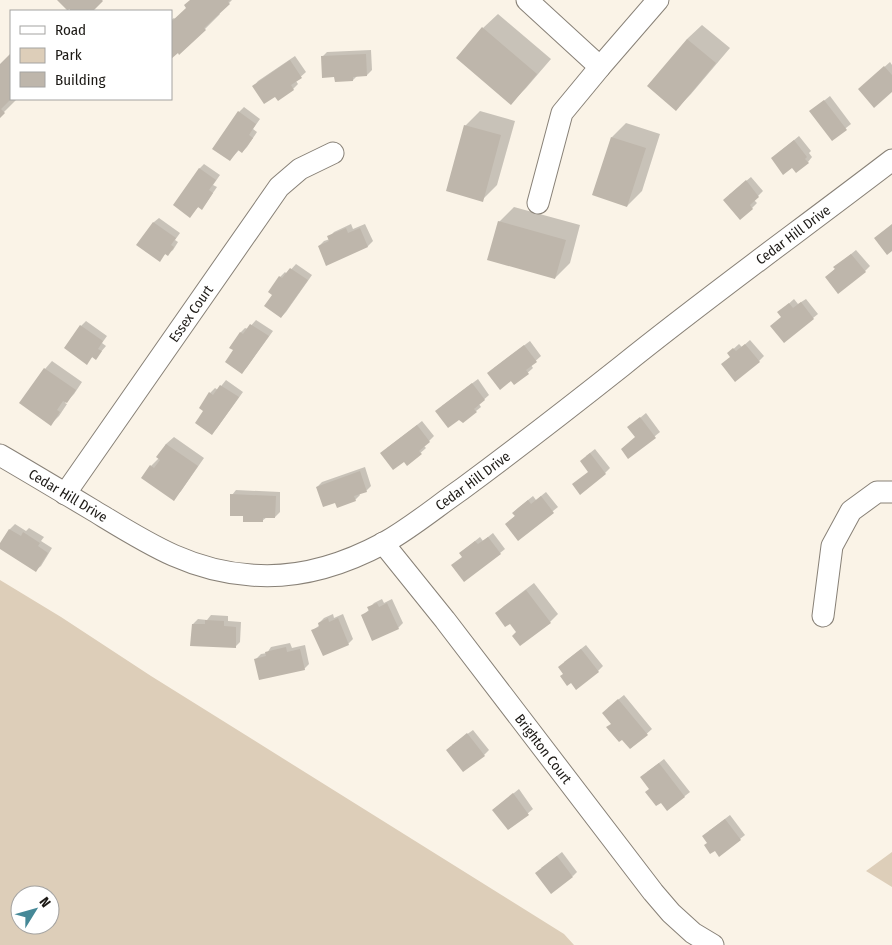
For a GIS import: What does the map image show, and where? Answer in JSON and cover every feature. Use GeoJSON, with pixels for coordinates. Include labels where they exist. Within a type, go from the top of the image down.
{"type":"FeatureCollection","features":[{"type":"Feature","properties":{"kind":"street"},"geometry":{"type":"LineString","coordinates":[[527,0],[600,67]]}},
{"type":"Feature","properties":{"kind":"street"},"geometry":{"type":"LineString","coordinates":[[538,203],[562,113],[658,0]]}},
{"type":"Feature","properties":{"kind":"street","name":"Essex Court"},"geometry":{"type":"LineString","coordinates":[[65,494],[279,187],[300,169],[333,153]]}},
{"type":"Feature","properties":{"kind":"street","name":"Cedar Hill Drive"},"geometry":{"type":"LineString","coordinates":[[0,455],[161,550],[196,565],[227,572],[271,576],[308,572],[336,564],[362,554],[406,530],[524,443],[661,334],[892,160]]}},
{"type":"Feature","properties":{"kind":"street"},"geometry":{"type":"LineString","coordinates":[[823,616],[832,546],[851,511],[877,492],[892,492]]}},
{"type":"Feature","properties":{"kind":"street","name":"Brighton Court"},"geometry":{"type":"LineString","coordinates":[[384,543],[653,892],[671,913],[694,933],[713,945]]}},
{"type":"Feature","properties":{"kind":"green space"},"geometry":{"type":"Polygon","coordinates":[[[0,580],[564,934],[574,945],[0,945],[0,580]]]}},
{"type":"Feature","properties":{"kind":"green space"},"geometry":{"type":"Polygon","coordinates":[[[892,852],[892,887],[866,871],[892,852]]]}},
{"type":"Feature","properties":{"kind":"building"},"geometry":{"type":"Polygon","coordinates":[[[57,0],[103,1],[94,10],[67,10],[57,0]]]}},
{"type":"Feature","properties":{"kind":"building"},"geometry":{"type":"Polygon","coordinates":[[[190,0],[230,0],[228,2],[230,4],[204,28],[206,30],[179,55],[178,53],[172,58],[172,21],[186,8],[184,5],[190,0]]]}},
{"type":"Feature","properties":{"kind":"building"},"geometry":{"type":"Polygon","coordinates":[[[482,27],[537,74],[511,105],[456,58],[482,27]]]}},
{"type":"Feature","properties":{"kind":"building"},"geometry":{"type":"Polygon","coordinates":[[[687,39],[716,63],[676,111],[647,86],[687,39]]]}},
{"type":"Feature","properties":{"kind":"building"},"geometry":{"type":"Polygon","coordinates":[[[10,54],[10,100],[1,109],[5,113],[0,118],[0,64],[10,54]]]}},
{"type":"Feature","properties":{"kind":"building"},"geometry":{"type":"Polygon","coordinates":[[[366,54],[367,76],[353,77],[353,81],[335,82],[334,77],[322,78],[321,56],[366,54]]]}},
{"type":"Feature","properties":{"kind":"building"},"geometry":{"type":"Polygon","coordinates":[[[290,60],[302,78],[291,85],[294,90],[278,101],[275,97],[264,104],[252,86],[290,60]]]}},
{"type":"Feature","properties":{"kind":"building"},"geometry":{"type":"Polygon","coordinates":[[[884,66],[892,75],[892,92],[874,108],[858,89],[884,66]]]}},
{"type":"Feature","properties":{"kind":"building"},"geometry":{"type":"Polygon","coordinates":[[[824,100],[847,130],[832,141],[809,111],[824,100]]]}},
{"type":"Feature","properties":{"kind":"building"},"geometry":{"type":"Polygon","coordinates":[[[238,111],[256,124],[249,135],[253,138],[242,153],[238,150],[230,161],[212,149],[238,111]]]}},
{"type":"Feature","properties":{"kind":"building"},"geometry":{"type":"Polygon","coordinates":[[[464,125],[501,135],[483,202],[446,191],[464,125]]]}},
{"type":"Feature","properties":{"kind":"building"},"geometry":{"type":"Polygon","coordinates":[[[611,137],[646,148],[627,207],[592,195],[611,137]]]}},
{"type":"Feature","properties":{"kind":"building"},"geometry":{"type":"Polygon","coordinates":[[[794,140],[807,157],[805,159],[809,163],[796,173],[792,168],[783,175],[771,158],[794,140]]]}},
{"type":"Feature","properties":{"kind":"building"},"geometry":{"type":"Polygon","coordinates":[[[199,168],[216,180],[209,190],[213,193],[202,210],[198,207],[190,218],[173,205],[199,168]]]}},
{"type":"Feature","properties":{"kind":"building"},"geometry":{"type":"Polygon","coordinates":[[[746,180],[759,197],[750,205],[753,209],[740,220],[723,200],[746,180]]]}},
{"type":"Feature","properties":{"kind":"building"},"geometry":{"type":"Polygon","coordinates":[[[498,221],[566,240],[555,279],[487,260],[498,221]]]}},
{"type":"Feature","properties":{"kind":"building"},"geometry":{"type":"Polygon","coordinates":[[[153,222],[176,238],[171,245],[174,247],[168,256],[165,254],[160,262],[136,245],[153,222]]]}},
{"type":"Feature","properties":{"kind":"building"},"geometry":{"type":"Polygon","coordinates":[[[892,224],[892,251],[887,255],[874,238],[892,224]]]}},
{"type":"Feature","properties":{"kind":"building"},"geometry":{"type":"Polygon","coordinates":[[[346,228],[348,233],[360,228],[368,247],[326,266],[318,246],[329,241],[327,236],[346,228]]]}},
{"type":"Feature","properties":{"kind":"building"},"geometry":{"type":"Polygon","coordinates":[[[851,254],[866,272],[838,294],[825,277],[835,269],[833,267],[851,254]]]}},
{"type":"Feature","properties":{"kind":"building"},"geometry":{"type":"Polygon","coordinates":[[[290,268],[308,280],[281,318],[264,306],[272,295],[268,292],[279,276],[282,278],[290,268]]]}},
{"type":"Feature","properties":{"kind":"building"},"geometry":{"type":"Polygon","coordinates":[[[801,302],[814,319],[784,343],[770,326],[781,317],[777,312],[789,303],[793,308],[801,302]]]}},
{"type":"Feature","properties":{"kind":"building"},"geometry":{"type":"Polygon","coordinates":[[[250,324],[269,336],[242,374],[225,362],[233,350],[229,348],[240,332],[243,334],[250,324]]]}},
{"type":"Feature","properties":{"kind":"building"},"geometry":{"type":"Polygon","coordinates":[[[80,325],[103,341],[98,349],[102,351],[96,360],[92,357],[87,365],[64,348],[80,325]]]}},
{"type":"Feature","properties":{"kind":"building"},"geometry":{"type":"Polygon","coordinates":[[[745,344],[760,362],[735,382],[721,364],[730,357],[727,353],[733,348],[736,351],[745,344]]]}},
{"type":"Feature","properties":{"kind":"building"},"geometry":{"type":"Polygon","coordinates":[[[524,345],[537,362],[526,370],[529,374],[514,385],[511,381],[500,390],[487,373],[524,345]]]}},
{"type":"Feature","properties":{"kind":"building"},"geometry":{"type":"Polygon","coordinates":[[[44,368],[76,390],[67,403],[63,401],[57,410],[60,412],[51,426],[19,403],[44,368]]]}},
{"type":"Feature","properties":{"kind":"building"},"geometry":{"type":"Polygon","coordinates":[[[472,383],[485,400],[474,409],[477,412],[463,423],[459,420],[448,428],[435,411],[472,383]]]}},
{"type":"Feature","properties":{"kind":"building"},"geometry":{"type":"Polygon","coordinates":[[[220,385],[239,397],[212,435],[195,423],[203,411],[199,408],[209,392],[213,395],[220,385]]]}},
{"type":"Feature","properties":{"kind":"building"},"geometry":{"type":"Polygon","coordinates":[[[640,417],[656,438],[628,459],[621,449],[635,437],[627,427],[640,417]]]}},
{"type":"Feature","properties":{"kind":"building"},"geometry":{"type":"Polygon","coordinates":[[[417,425],[430,442],[419,451],[422,454],[407,466],[404,462],[393,470],[380,453],[417,425]]]}},
{"type":"Feature","properties":{"kind":"building"},"geometry":{"type":"Polygon","coordinates":[[[166,444],[198,466],[174,501],[141,478],[150,465],[154,468],[160,460],[156,457],[166,444]]]}},
{"type":"Feature","properties":{"kind":"building"},"geometry":{"type":"Polygon","coordinates":[[[590,453],[606,474],[580,495],[572,484],[588,472],[580,461],[590,453]]]}},
{"type":"Feature","properties":{"kind":"building"},"geometry":{"type":"Polygon","coordinates":[[[360,471],[367,492],[354,496],[356,501],[337,508],[335,503],[323,507],[316,487],[360,471]]]}},
{"type":"Feature","properties":{"kind":"building"},"geometry":{"type":"Polygon","coordinates":[[[230,494],[276,496],[275,518],[263,518],[263,522],[243,522],[243,516],[230,516],[230,494]]]}},
{"type":"Feature","properties":{"kind":"building"},"geometry":{"type":"Polygon","coordinates":[[[541,496],[554,513],[518,541],[505,524],[515,516],[512,513],[528,500],[531,504],[541,496]]]}},
{"type":"Feature","properties":{"kind":"building"},"geometry":{"type":"Polygon","coordinates":[[[9,529],[21,536],[23,532],[40,543],[38,546],[48,553],[36,572],[0,549],[0,543],[9,529]]]}},
{"type":"Feature","properties":{"kind":"building"},"geometry":{"type":"Polygon","coordinates":[[[488,537],[501,554],[464,582],[451,565],[462,557],[459,553],[475,541],[478,544],[488,537]]]}},
{"type":"Feature","properties":{"kind":"building"},"geometry":{"type":"Polygon","coordinates":[[[526,590],[551,623],[520,646],[512,636],[516,632],[510,624],[505,627],[495,613],[526,590]]]}},
{"type":"Feature","properties":{"kind":"building"},"geometry":{"type":"Polygon","coordinates":[[[377,603],[379,607],[387,603],[399,629],[372,641],[361,615],[369,611],[367,607],[377,603]]]}},
{"type":"Feature","properties":{"kind":"building"},"geometry":{"type":"Polygon","coordinates":[[[328,618],[329,622],[338,618],[349,645],[323,656],[311,630],[319,627],[318,623],[328,618]]]}},
{"type":"Feature","properties":{"kind":"building"},"geometry":{"type":"Polygon","coordinates":[[[205,620],[224,621],[224,626],[236,627],[236,648],[190,646],[192,624],[205,624],[205,620]]]}},
{"type":"Feature","properties":{"kind":"building"},"geometry":{"type":"Polygon","coordinates":[[[286,647],[287,652],[300,649],[305,670],[259,680],[254,659],[266,656],[265,652],[286,647]]]}},
{"type":"Feature","properties":{"kind":"building"},"geometry":{"type":"Polygon","coordinates":[[[581,649],[599,672],[576,690],[571,683],[567,686],[560,676],[563,674],[558,667],[581,649]]]}},
{"type":"Feature","properties":{"kind":"building"},"geometry":{"type":"Polygon","coordinates":[[[618,699],[648,735],[630,749],[622,740],[619,742],[606,727],[611,724],[602,713],[618,699]]]}},
{"type":"Feature","properties":{"kind":"building"},"geometry":{"type":"Polygon","coordinates":[[[467,733],[485,756],[463,772],[446,750],[467,733]]]}},
{"type":"Feature","properties":{"kind":"building"},"geometry":{"type":"Polygon","coordinates":[[[659,763],[685,797],[667,811],[661,803],[656,806],[645,792],[649,789],[640,777],[659,763]]]}},
{"type":"Feature","properties":{"kind":"building"},"geometry":{"type":"Polygon","coordinates":[[[513,793],[529,815],[508,830],[492,810],[513,793]]]}},
{"type":"Feature","properties":{"kind":"building"},"geometry":{"type":"Polygon","coordinates":[[[725,819],[741,840],[719,857],[715,851],[710,854],[704,845],[707,843],[702,836],[725,819]]]}},
{"type":"Feature","properties":{"kind":"building"},"geometry":{"type":"Polygon","coordinates":[[[557,856],[573,877],[551,894],[535,873],[557,856]]]}}]}
